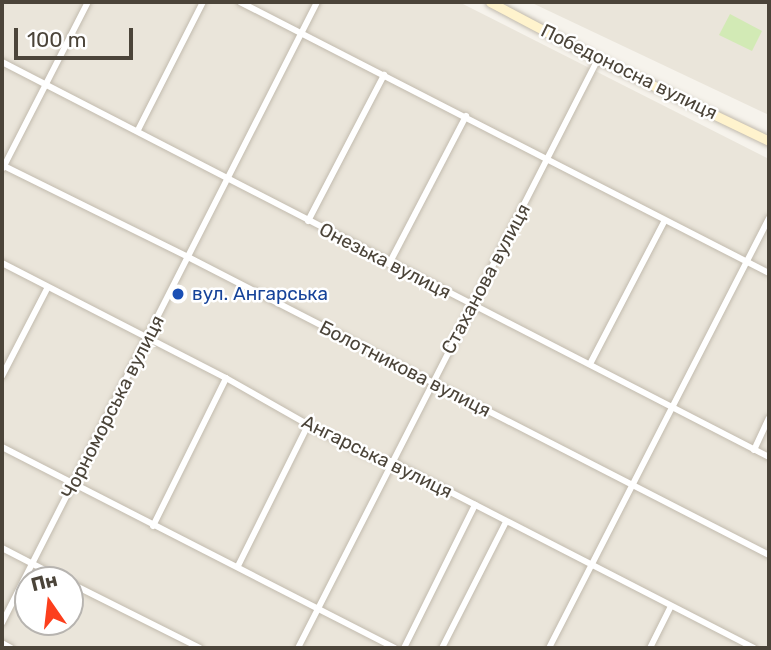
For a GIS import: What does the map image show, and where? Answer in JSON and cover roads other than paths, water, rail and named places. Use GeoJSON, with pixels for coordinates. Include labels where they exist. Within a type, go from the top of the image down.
{"type":"FeatureCollection","features":[{"type":"Feature","properties":{"kind":"street"},"geometry":{"type":"LineString","coordinates":[[2,167],[47,86],[88,2]]}},
{"type":"Feature","properties":{"kind":"street"},"geometry":{"type":"LineString","coordinates":[[138,130],[203,2]]}},
{"type":"Feature","properties":{"kind":"street"},"geometry":{"type":"LineString","coordinates":[[240,2],[769,273]]}},
{"type":"Feature","properties":{"kind":"street","name":"Чорноморська вулиця"},"geometry":{"type":"LineString","coordinates":[[2,623],[75,484],[317,2]]}},
{"type":"Feature","properties":{"kind":"street","name":"Победоносна вулиця"},"geometry":{"type":"LineString","coordinates":[[490,2],[598,59],[769,141]]}},
{"type":"Feature","properties":{"kind":"street","name":"Стаханова вулиця"},"geometry":{"type":"LineString","coordinates":[[298,648],[390,461],[473,306],[598,59]]}},
{"type":"Feature","properties":{"kind":"street","name":"Онезька вулиця"},"geometry":{"type":"LineString","coordinates":[[2,62],[138,130],[389,264],[769,457]]}},
{"type":"Feature","properties":{"kind":"street"},"geometry":{"type":"LineString","coordinates":[[308,221],[384,75]]}},
{"type":"Feature","properties":{"kind":"street"},"geometry":{"type":"LineString","coordinates":[[389,264],[466,116]]}},
{"type":"Feature","properties":{"kind":"street","name":"Болотникова вулиця"},"geometry":{"type":"LineString","coordinates":[[2,167],[188,257],[431,384],[769,555]]}},
{"type":"Feature","properties":{"kind":"street"},"geometry":{"type":"LineString","coordinates":[[549,648],[769,218]]}},
{"type":"Feature","properties":{"kind":"street"},"geometry":{"type":"LineString","coordinates":[[590,364],[665,219]]}},
{"type":"Feature","properties":{"kind":"street","name":"Ангарська вулиця"},"geometry":{"type":"LineString","coordinates":[[2,263],[47,289],[226,378],[308,425],[376,459],[390,461],[752,648]]}},
{"type":"Feature","properties":{"kind":"street"},"geometry":{"type":"LineString","coordinates":[[2,376],[47,289]]}},
{"type":"Feature","properties":{"kind":"street"},"geometry":{"type":"LineString","coordinates":[[153,526],[226,378]]}},
{"type":"Feature","properties":{"kind":"street"},"geometry":{"type":"LineString","coordinates":[[754,450],[769,418]]}},
{"type":"Feature","properties":{"kind":"street"},"geometry":{"type":"LineString","coordinates":[[238,566],[308,425]]}},
{"type":"Feature","properties":{"kind":"street"},"geometry":{"type":"LineString","coordinates":[[2,447],[394,648]]}},
{"type":"Feature","properties":{"kind":"street"},"geometry":{"type":"LineString","coordinates":[[404,648],[475,505]]}},
{"type":"Feature","properties":{"kind":"street"},"geometry":{"type":"LineString","coordinates":[[442,648],[506,522]]}},
{"type":"Feature","properties":{"kind":"street"},"geometry":{"type":"LineString","coordinates":[[2,548],[36,566]]}},
{"type":"Feature","properties":{"kind":"street"},"geometry":{"type":"LineString","coordinates":[[84,590],[200,648]]}},
{"type":"Feature","properties":{"kind":"street"},"geometry":{"type":"LineString","coordinates":[[650,648],[670,608]]}},
{"type":"Feature","properties":{"kind":"street"},"geometry":{"type":"LineString","coordinates":[[2,643],[11,648]]}},
{"type":"Feature","properties":{"kind":"place","name":"вул. Ангарська"},"geometry":{"type":"Point","coordinates":[178,294]}}]}
